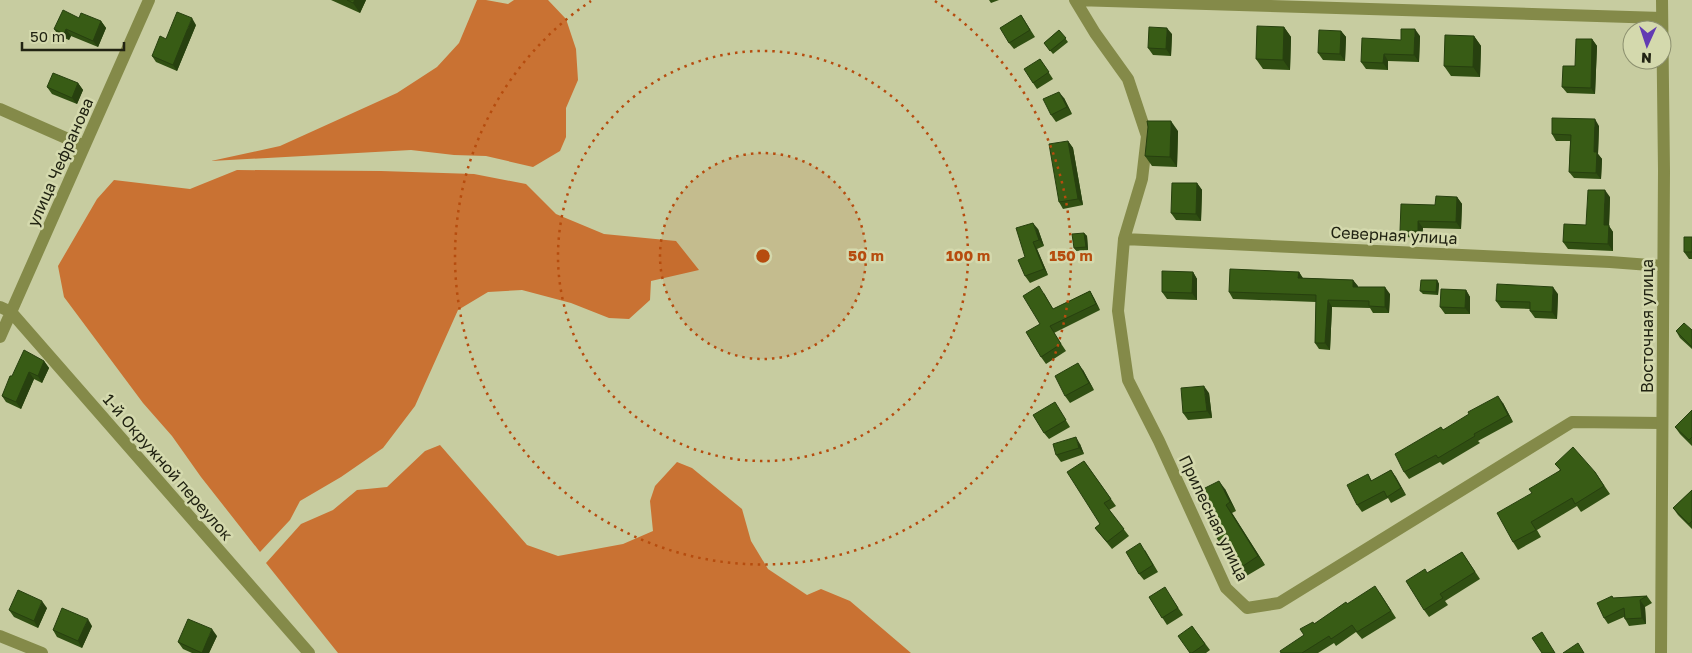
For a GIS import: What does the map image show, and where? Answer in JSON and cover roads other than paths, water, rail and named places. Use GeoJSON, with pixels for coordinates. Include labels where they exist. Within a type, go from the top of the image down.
{"type":"FeatureCollection","features":[{"type":"Feature","properties":{"kind":"street","name":"улица Чефранова"},"geometry":{"type":"LineString","coordinates":[[0,337],[5,309],[84,146],[149,0]]}},
{"type":"Feature","properties":{"kind":"street"},"geometry":{"type":"LineString","coordinates":[[1075,0],[1662,18]]}},
{"type":"Feature","properties":{"kind":"street","name":"Прилесная улица"},"geometry":{"type":"LineString","coordinates":[[1075,0],[1128,79],[1147,136],[1142,179],[1124,239],[1118,311],[1128,380],[1159,441],[1226,588],[1247,608],[1279,603],[1572,422],[1662,423]]}},
{"type":"Feature","properties":{"kind":"street","name":"Восточная улица"},"geometry":{"type":"LineString","coordinates":[[1661,653],[1662,0]]}},
{"type":"Feature","properties":{"kind":"street"},"geometry":{"type":"LineString","coordinates":[[0,109],[84,146]]}},
{"type":"Feature","properties":{"kind":"street","name":"Северная улица"},"geometry":{"type":"LineString","coordinates":[[1124,239],[1663,266]]}},
{"type":"Feature","properties":{"kind":"street","name":"1-й Окружной переулок"},"geometry":{"type":"LineString","coordinates":[[5,309],[309,653]]}},
{"type":"Feature","properties":{"kind":"street"},"geometry":{"type":"LineString","coordinates":[[0,636],[42,653]]}}]}
